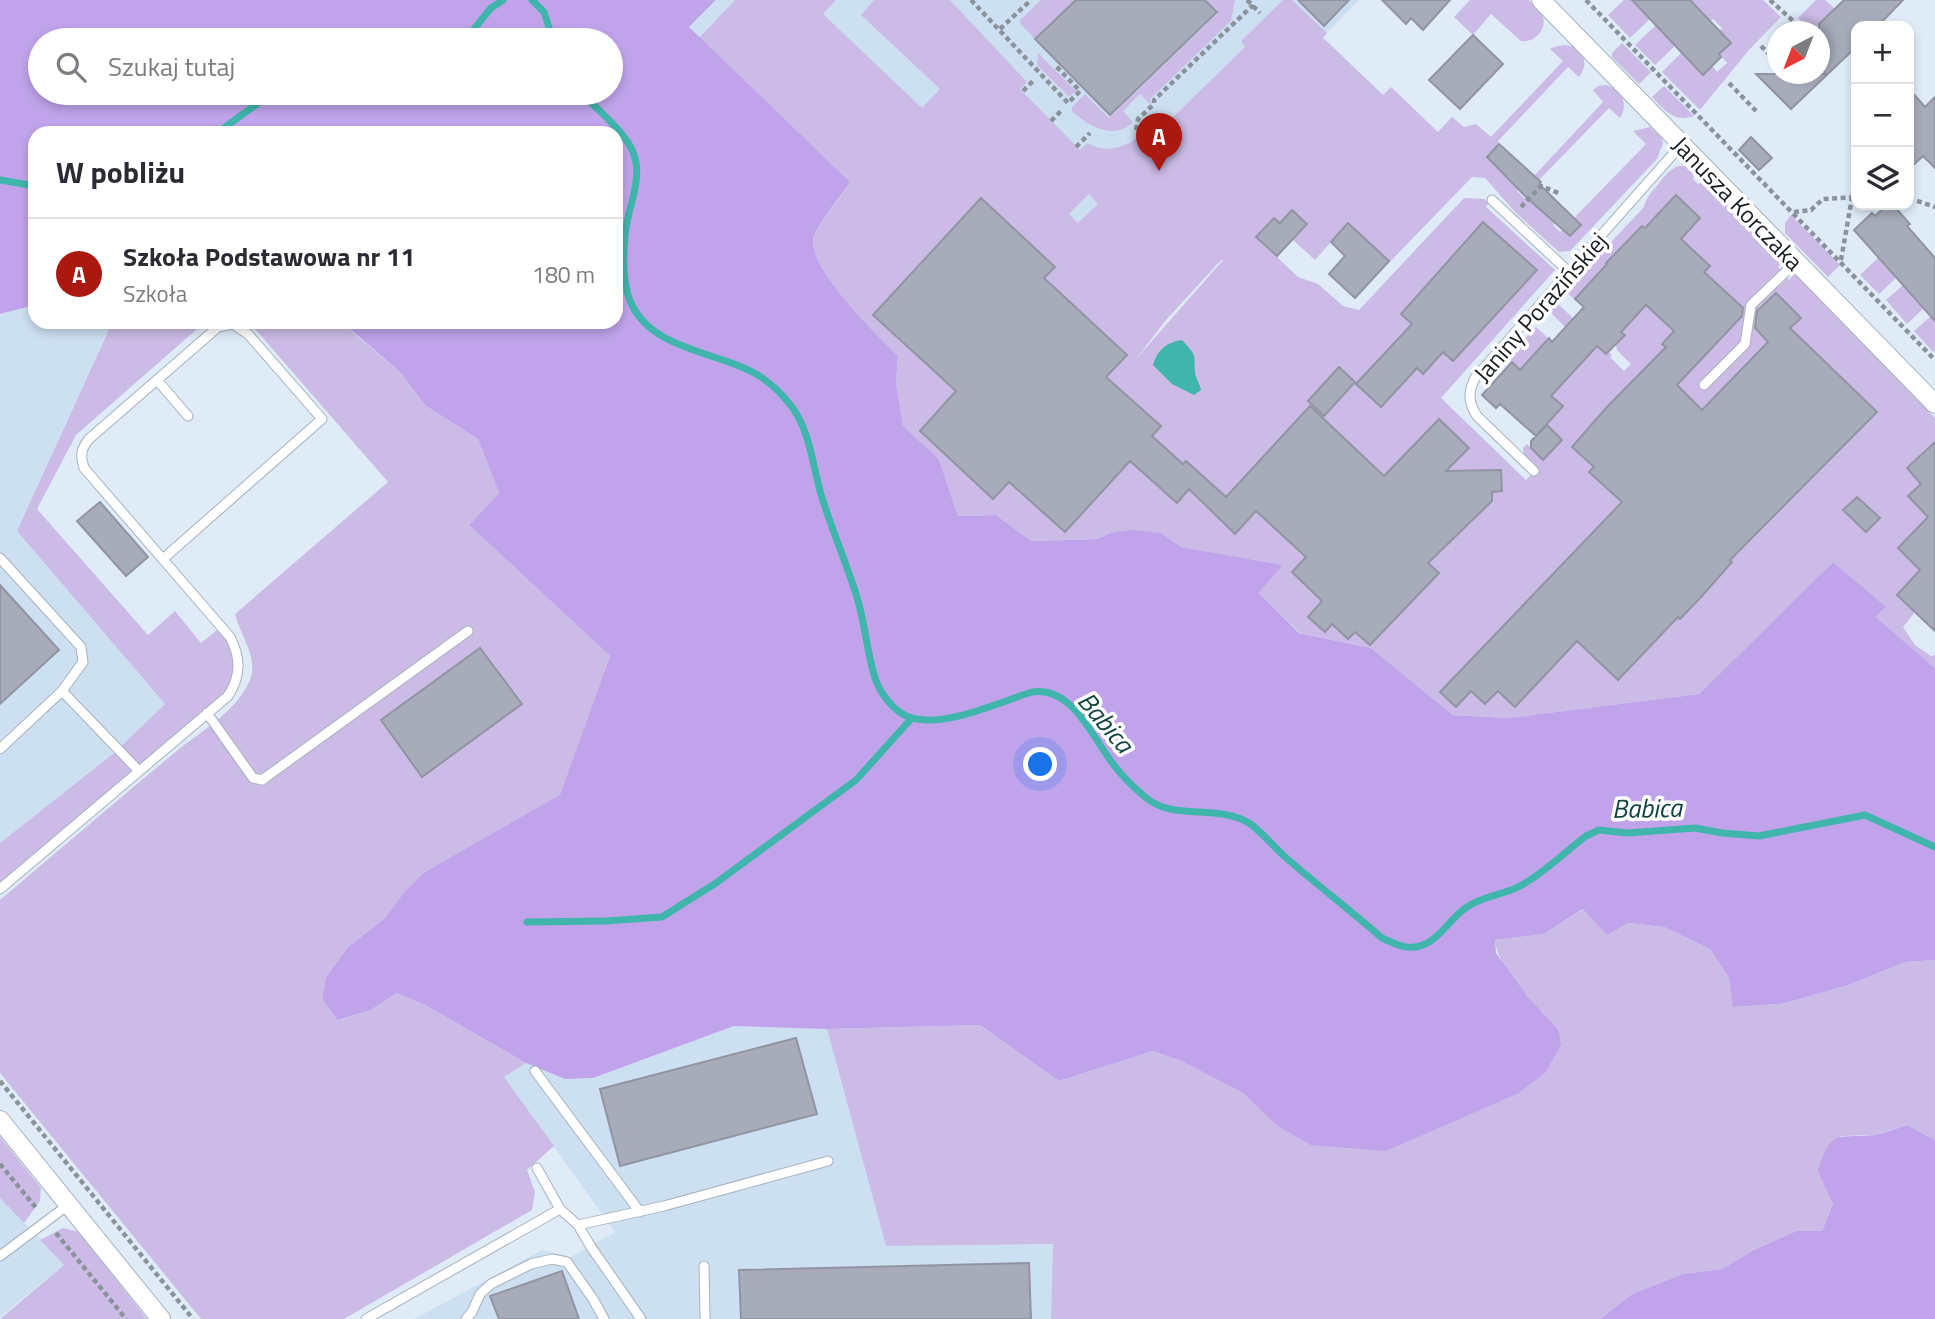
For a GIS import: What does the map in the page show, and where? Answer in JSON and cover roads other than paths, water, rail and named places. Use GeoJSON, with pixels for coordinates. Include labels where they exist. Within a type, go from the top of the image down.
{"type":"FeatureCollection","features":[{"type":"Feature","properties":{"kind":"street","name":"Janusza Korczaka"},"geometry":{"type":"LineString","coordinates":[[1541,0],[1935,404]]}},
{"type":"Feature","properties":{"kind":"street"},"geometry":{"type":"LineString","coordinates":[[0,1120],[161,1319]]}},
{"type":"Feature","properties":{"kind":"lane","name":"Janiny Porazińskiej"},"geometry":{"type":"LineString","coordinates":[[1534,471],[1477,416],[1469,395],[1475,378],[1681,145]]}},
{"type":"Feature","properties":{"kind":"lane"},"geometry":{"type":"LineString","coordinates":[[1492,200],[1569,272]]}},
{"type":"Feature","properties":{"kind":"lane"},"geometry":{"type":"LineString","coordinates":[[1704,385],[1745,344],[1751,305],[1796,262]]}},
{"type":"Feature","properties":{"kind":"lane"},"geometry":{"type":"LineString","coordinates":[[0,889],[228,696],[235,685],[239,663],[230,637],[84,468],[81,457],[83,447],[89,439],[216,329]]}},
{"type":"Feature","properties":{"kind":"lane"},"geometry":{"type":"LineString","coordinates":[[164,558],[322,419],[248,334],[240,329]]}},
{"type":"Feature","properties":{"kind":"lane"},"geometry":{"type":"LineString","coordinates":[[157,380],[188,416]]}},
{"type":"Feature","properties":{"kind":"lane"},"geometry":{"type":"LineString","coordinates":[[0,558],[81,647],[83,662],[62,691],[0,749]]}},
{"type":"Feature","properties":{"kind":"lane"},"geometry":{"type":"LineString","coordinates":[[207,713],[253,778],[262,780],[468,631]]}},
{"type":"Feature","properties":{"kind":"lane"},"geometry":{"type":"LineString","coordinates":[[62,691],[139,771]]}},
{"type":"Feature","properties":{"kind":"lane"},"geometry":{"type":"LineString","coordinates":[[535,1071],[640,1212]]}},
{"type":"Feature","properties":{"kind":"lane"},"geometry":{"type":"LineString","coordinates":[[578,1225],[640,1212],[828,1161]]}},
{"type":"Feature","properties":{"kind":"lane"},"geometry":{"type":"LineString","coordinates":[[537,1168],[560,1209],[578,1225],[641,1319]]}},
{"type":"Feature","properties":{"kind":"lane"},"geometry":{"type":"LineString","coordinates":[[0,1256],[68,1205]]}},
{"type":"Feature","properties":{"kind":"lane"},"geometry":{"type":"LineString","coordinates":[[366,1319],[560,1209]]}},
{"type":"Feature","properties":{"kind":"lane"},"geometry":{"type":"LineString","coordinates":[[466,1319],[485,1288],[531,1264],[552,1259],[567,1262],[593,1298],[604,1319]]}},
{"type":"Feature","properties":{"kind":"lane"},"geometry":{"type":"LineString","coordinates":[[704,1266],[705,1319]]}},
{"type":"Feature","properties":{"kind":"waterway","name":"Babica"},"geometry":{"type":"LineString","coordinates":[[475,28],[491,8],[503,0]]}},
{"type":"Feature","properties":{"kind":"waterway","name":"Babica"},"geometry":{"type":"LineString","coordinates":[[532,0],[544,12],[549,28]]}},
{"type":"Feature","properties":{"kind":"waterway","name":"Babica"},"geometry":{"type":"LineString","coordinates":[[227,126],[256,105]]}},
{"type":"Feature","properties":{"kind":"waterway","name":"Babica"},"geometry":{"type":"LineString","coordinates":[[593,105],[615,126]]}},
{"type":"Feature","properties":{"kind":"waterway","name":"Babica"},"geometry":{"type":"LineString","coordinates":[[623,135],[633,152],[637,172],[626,225],[624,252],[625,278],[631,303],[641,319],[655,332],[689,349],[727,361],[761,377],[779,392],[795,411],[809,444],[824,504],[851,578],[875,678],[888,701],[903,715],[923,720],[938,720],[971,713],[1032,692],[1046,692],[1058,697],[1079,714],[1118,771],[1155,804],[1181,811],[1223,814],[1249,823],[1382,938],[1407,947],[1417,947],[1429,942],[1467,907],[1522,885],[1586,836],[1599,830],[1627,833],[1695,828],[1759,836],[1865,815],[1935,847]]}},
{"type":"Feature","properties":{"kind":"waterway","name":"Babica"},"geometry":{"type":"LineString","coordinates":[[0,180],[28,185]]}},
{"type":"Feature","properties":{"kind":"waterway"},"geometry":{"type":"LineString","coordinates":[[527,922],[662,917],[716,883],[856,780],[912,718]]}},
{"type":"Feature","properties":{"kind":"place","name":"Szkoła Podstawowa nr 11"},"geometry":{"type":"Point","coordinates":[1159,171]}}]}
